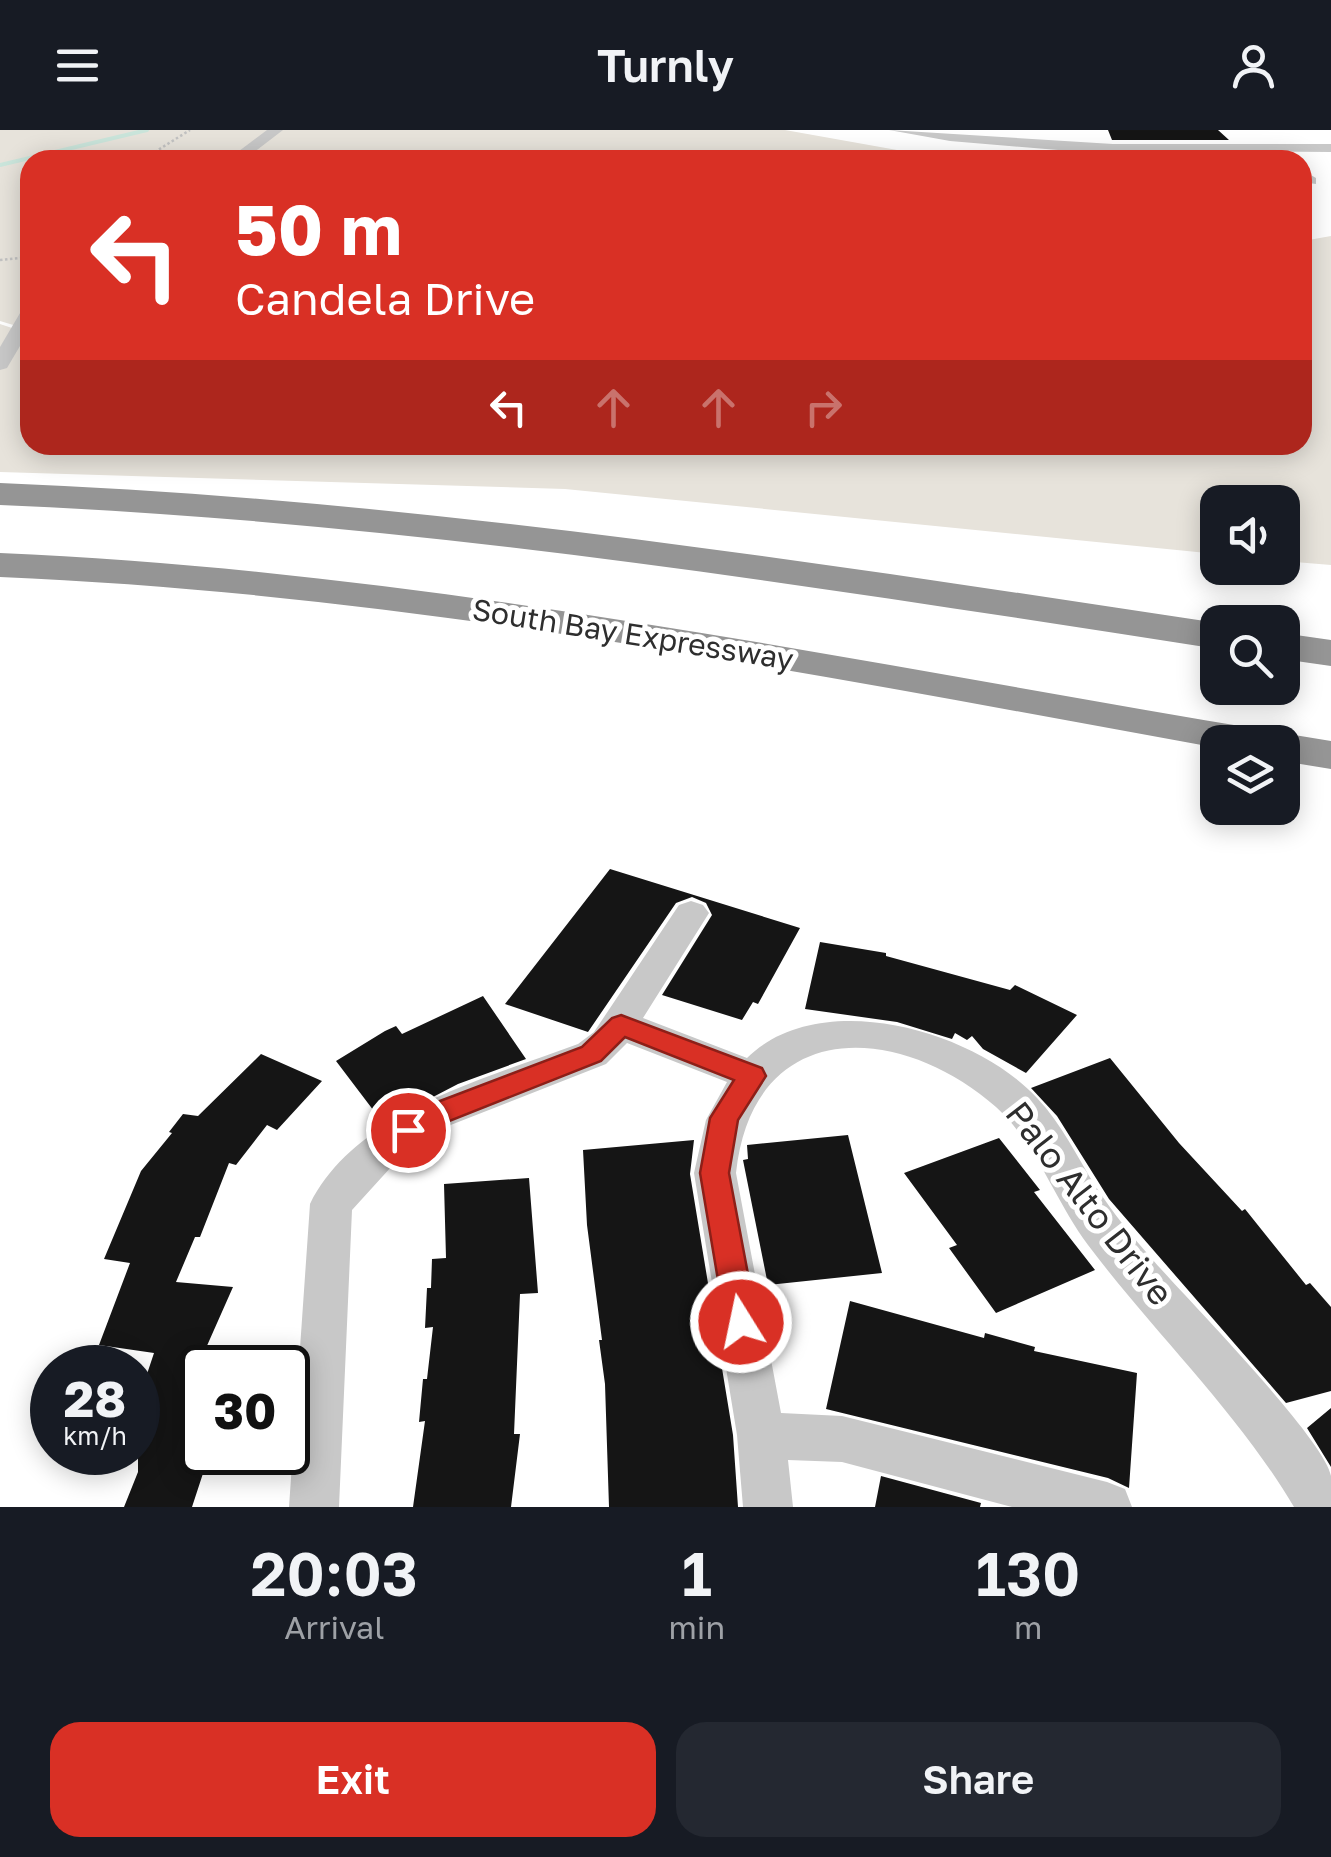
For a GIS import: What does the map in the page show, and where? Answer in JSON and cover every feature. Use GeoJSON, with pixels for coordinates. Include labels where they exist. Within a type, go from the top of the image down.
{"type":"FeatureCollection","features":[{"type":"Feature","properties":{"kind":"highway"},"geometry":{"type":"LineString","coordinates":[[0,494],[261,508],[500,530],[687,554],[1200,633]]}},
{"type":"Feature","properties":{"kind":"highway","name":"South Bay Expressway"},"geometry":{"type":"LineString","coordinates":[[0,564],[177,576],[426,602],[848,667],[1200,731]]}},
{"type":"Feature","properties":{"kind":"highway"},"geometry":{"type":"LineString","coordinates":[[1300,649],[1331,653]]}},
{"type":"Feature","properties":{"kind":"highway"},"geometry":{"type":"LineString","coordinates":[[1300,750],[1331,756]]}},
{"type":"Feature","properties":{"kind":"street"},"geometry":{"type":"LineString","coordinates":[[248,150],[276,130]]}},
{"type":"Feature","properties":{"kind":"street"},"geometry":{"type":"LineString","coordinates":[[896,130],[1066,150]]}},
{"type":"Feature","properties":{"kind":"street"},"geometry":{"type":"LineString","coordinates":[[1258,132],[1276,150]]}},
{"type":"Feature","properties":{"kind":"street"},"geometry":{"type":"LineString","coordinates":[[0,364],[20,329]]}},
{"type":"Feature","properties":{"kind":"street"},"geometry":{"type":"LineString","coordinates":[[314,1507],[331,1204],[387,1143],[429,1117],[592,1054],[621,1024],[691,914]]}},
{"type":"Feature","properties":{"kind":"street"},"geometry":{"type":"LineString","coordinates":[[621,1024],[752,1076]]}},
{"type":"Feature","properties":{"kind":"street","name":"Palo Alto Drive"},"geometry":{"type":"LineString","coordinates":[[768,1507],[761,1435],[714,1173],[724,1118],[752,1076],[794,1041],[842,1032],[938,1055],[977,1073],[1012,1098],[1100,1228],[1301,1468],[1323,1507]]}},
{"type":"Feature","properties":{"kind":"street"},"geometry":{"type":"LineString","coordinates":[[761,1435],[842,1439],[1107,1507]]}},
{"type":"Feature","properties":{"kind":"path"},"geometry":{"type":"LineString","coordinates":[[158,150],[190,130]]}},
{"type":"Feature","properties":{"kind":"shaded area"},"geometry":{"type":"Polygon","coordinates":[[[0,130],[785,130],[897,150],[20,150],[20,327],[0,321],[0,130]]]}},
{"type":"Feature","properties":{"kind":"shaded area"},"geometry":{"type":"Polygon","coordinates":[[[1331,236],[1331,565],[1300,562],[1300,485],[1200,485],[1200,552],[565,489],[0,472],[0,324],[20,331],[20,455],[1312,455],[1312,239],[1331,236]]]}},
{"type":"Feature","properties":{"kind":"building"},"geometry":{"type":"Polygon","coordinates":[[[1108,130],[1218,130],[1229,140],[1112,140],[1108,130]]]}},
{"type":"Feature","properties":{"kind":"building"},"geometry":{"type":"Polygon","coordinates":[[[610,869],[800,928],[758,1004],[753,1002],[742,1020],[662,995],[712,915],[706,903],[692,897],[676,903],[588,1032],[505,1004],[610,869]]]}},
{"type":"Feature","properties":{"kind":"building"},"geometry":{"type":"Polygon","coordinates":[[[820,942],[886,953],[1010,990],[1015,985],[1077,1015],[1026,1073],[983,1049],[972,1036],[967,1040],[955,1033],[952,1039],[897,1022],[805,1009],[820,942]]]}},
{"type":"Feature","properties":{"kind":"building"},"geometry":{"type":"Polygon","coordinates":[[[483,996],[526,1059],[458,1084],[383,1123],[336,1061],[396,1026],[402,1034],[483,996]]]}},
{"type":"Feature","properties":{"kind":"building"},"geometry":{"type":"Polygon","coordinates":[[[261,1054],[322,1081],[277,1130],[267,1125],[236,1165],[229,1163],[200,1237],[195,1237],[176,1282],[233,1287],[207,1345],[180,1345],[180,1475],[202,1475],[192,1507],[124,1507],[137,1475],[160,1475],[160,1345],[99,1345],[130,1263],[104,1259],[141,1171],[183,1114],[198,1116],[261,1054]]]}},
{"type":"Feature","properties":{"kind":"building"},"geometry":{"type":"Polygon","coordinates":[[[1110,1058],[1179,1143],[1242,1211],[1245,1209],[1306,1285],[1310,1283],[1331,1307],[1331,1391],[1286,1403],[1109,1199],[1057,1116],[1031,1088],[1110,1058]]]}},
{"type":"Feature","properties":{"kind":"building"},"geometry":{"type":"Polygon","coordinates":[[[848,1135],[882,1273],[768,1285],[743,1160],[748,1159],[747,1145],[848,1135]]]}},
{"type":"Feature","properties":{"kind":"building"},"geometry":{"type":"Polygon","coordinates":[[[999,1138],[1040,1190],[1034,1192],[1095,1270],[996,1313],[949,1248],[957,1245],[904,1173],[999,1138]]]}},
{"type":"Feature","properties":{"kind":"building"},"geometry":{"type":"Polygon","coordinates":[[[694,1140],[690,1174],[733,1435],[738,1507],[609,1507],[602,1340],[587,1225],[583,1150],[694,1140]]]}},
{"type":"Feature","properties":{"kind":"building"},"geometry":{"type":"Polygon","coordinates":[[[529,1178],[538,1293],[520,1294],[514,1434],[520,1434],[511,1507],[413,1507],[425,1421],[419,1422],[423,1379],[427,1379],[433,1327],[425,1328],[427,1288],[431,1288],[432,1259],[446,1258],[444,1184],[529,1178]]]}},
{"type":"Feature","properties":{"kind":"building"},"geometry":{"type":"Polygon","coordinates":[[[850,1301],[984,1338],[985,1333],[1035,1347],[1034,1351],[1137,1373],[1129,1488],[1108,1478],[826,1409],[850,1301]]]}},
{"type":"Feature","properties":{"kind":"building"},"geometry":{"type":"Polygon","coordinates":[[[1331,1408],[1331,1467],[1307,1428],[1331,1408]]]}},
{"type":"Feature","properties":{"kind":"building"},"geometry":{"type":"Polygon","coordinates":[[[881,1476],[981,1503],[980,1507],[875,1507],[881,1476]]]}},
{"type":"Feature","properties":{"kind":"waterway"},"geometry":{"type":"LineString","coordinates":[[63,150],[147,130]]}},
{"type":"Feature","properties":{"kind":"waterway"},"geometry":{"type":"LineString","coordinates":[[0,165],[20,160]]}},
{"type":"Feature","properties":{"kind":"route"},"geometry":{"type":"LineString","coordinates":[[408,1130],[429,1117],[592,1054],[608,1042],[621,1024],[752,1076],[724,1118],[714,1173],[741,1322]]}}]}
